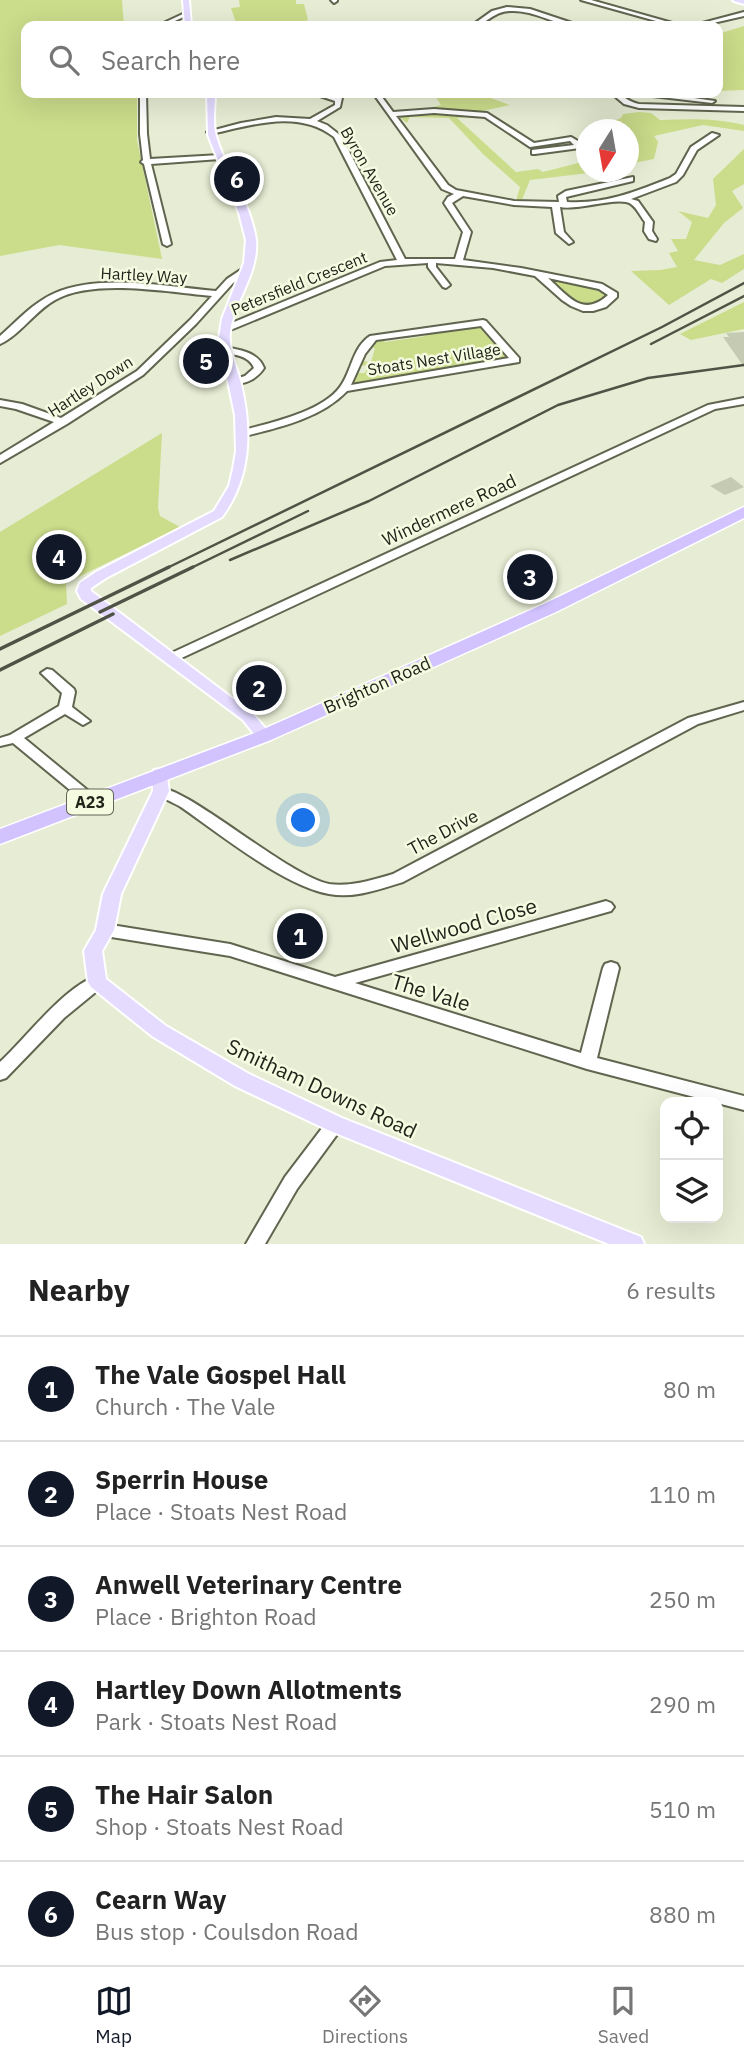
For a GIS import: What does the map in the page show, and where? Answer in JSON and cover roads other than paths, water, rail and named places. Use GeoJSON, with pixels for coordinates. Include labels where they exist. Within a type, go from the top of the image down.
{"type":"FeatureCollection","features":[{"type":"Feature","properties":{"kind":"highway","name":"Brighton Road"},"geometry":{"type":"LineString","coordinates":[[0,837],[92,801],[160,783],[550,608],[744,512]]}},
{"type":"Feature","properties":{"kind":"main road"},"geometry":{"type":"LineString","coordinates":[[186,0],[188,21]]}},
{"type":"Feature","properties":{"kind":"main road"},"geometry":{"type":"LineString","coordinates":[[736,0],[744,2]]}},
{"type":"Feature","properties":{"kind":"main road"},"geometry":{"type":"LineString","coordinates":[[211,98],[211,132],[249,230],[251,251],[248,268],[225,329],[225,350],[235,382],[241,434],[234,489],[229,502],[218,514],[101,575],[85,586],[83,591],[86,596],[248,716],[264,736]]}},
{"type":"Feature","properties":{"kind":"main road"},"geometry":{"type":"LineString","coordinates":[[97,982],[93,951],[105,930],[112,894],[160,783]]}},
{"type":"Feature","properties":{"kind":"main road","name":"Smitham Downs Road"},"geometry":{"type":"LineString","coordinates":[[97,982],[170,1038],[242,1080],[335,1124],[633,1244]]}},
{"type":"Feature","properties":{"kind":"street"},"geometry":{"type":"LineString","coordinates":[[584,0],[662,21]]}},
{"type":"Feature","properties":{"kind":"street"},"geometry":{"type":"LineString","coordinates":[[481,21],[494,12],[512,9],[538,12],[564,21]]}},
{"type":"Feature","properties":{"kind":"street"},"geometry":{"type":"LineString","coordinates":[[171,21],[187,14]]}},
{"type":"Feature","properties":{"kind":"street"},"geometry":{"type":"LineString","coordinates":[[715,21],[744,14]]}},
{"type":"Feature","properties":{"kind":"street"},"geometry":{"type":"LineString","coordinates":[[143,98],[142,140],[145,162],[167,244]]}},
{"type":"Feature","properties":{"kind":"street"},"geometry":{"type":"LineString","coordinates":[[310,122],[338,106],[340,98]]}},
{"type":"Feature","properties":{"kind":"street"},"geometry":{"type":"LineString","coordinates":[[380,98],[444,187],[461,194],[506,202],[560,206],[624,198],[673,180],[694,149],[713,137],[699,135]]}},
{"type":"Feature","properties":{"kind":"street"},"geometry":{"type":"LineString","coordinates":[[620,98],[626,103],[639,106],[744,109]]}},
{"type":"Feature","properties":{"kind":"street"},"geometry":{"type":"LineString","coordinates":[[675,98],[744,103]]}},
{"type":"Feature","properties":{"kind":"street"},"geometry":{"type":"LineString","coordinates":[[391,114],[434,111],[487,115],[537,151],[580,146],[571,139],[537,151]]}},
{"type":"Feature","properties":{"kind":"street","name":"Byron Avenue"},"geometry":{"type":"LineString","coordinates":[[211,132],[270,119],[310,122],[331,129],[402,261]]}},
{"type":"Feature","properties":{"kind":"street"},"geometry":{"type":"LineString","coordinates":[[145,162],[220,157]]}},
{"type":"Feature","properties":{"kind":"street"},"geometry":{"type":"LineString","coordinates":[[569,242],[559,230],[562,196],[617,182]]}},
{"type":"Feature","properties":{"kind":"street"},"geometry":{"type":"LineString","coordinates":[[458,263],[467,232],[449,203],[461,194]]}},
{"type":"Feature","properties":{"kind":"street"},"geometry":{"type":"LineString","coordinates":[[624,198],[635,203],[649,222],[648,231],[653,239]]}},
{"type":"Feature","properties":{"kind":"street"},"geometry":{"type":"LineString","coordinates":[[432,261],[440,283]]}},
{"type":"Feature","properties":{"kind":"street"},"geometry":{"type":"LineString","coordinates":[[383,264],[432,261],[514,268],[602,287],[614,295],[596,308],[580,308],[569,303],[538,274]]}},
{"type":"Feature","properties":{"kind":"street","name":"Petersfield Crescent"},"geometry":{"type":"LineString","coordinates":[[225,329],[383,264]]}},
{"type":"Feature","properties":{"kind":"street","name":"Hartley Down"},"geometry":{"type":"LineString","coordinates":[[0,460],[140,373],[230,281],[248,268]]}},
{"type":"Feature","properties":{"kind":"street","name":"Hartley Way"},"geometry":{"type":"LineString","coordinates":[[0,341],[47,301],[77,288],[99,286],[220,294]]}},
{"type":"Feature","properties":{"kind":"street","name":"Stoats Nest Village"},"geometry":{"type":"LineString","coordinates":[[241,434],[312,411],[339,395],[366,342],[373,338],[483,323],[516,360],[511,363],[344,389]]}},
{"type":"Feature","properties":{"kind":"street"},"geometry":{"type":"LineString","coordinates":[[225,350],[246,354],[258,361],[260,366],[251,376],[235,382]]}},
{"type":"Feature","properties":{"kind":"street","name":"Windermere Road"},"geometry":{"type":"LineString","coordinates":[[171,658],[712,407],[744,401]]}},
{"type":"Feature","properties":{"kind":"street"},"geometry":{"type":"LineString","coordinates":[[0,403],[18,406],[63,422]]}},
{"type":"Feature","properties":{"kind":"street"},"geometry":{"type":"LineString","coordinates":[[0,742],[15,738],[65,708],[69,692],[47,673]]}},
{"type":"Feature","properties":{"kind":"street","name":"The Drive"},"geometry":{"type":"LineString","coordinates":[[160,783],[176,797],[291,873],[327,888],[364,888],[398,878],[693,721],[744,706]]}},
{"type":"Feature","properties":{"kind":"street"},"geometry":{"type":"LineString","coordinates":[[65,708],[83,721]]}},
{"type":"Feature","properties":{"kind":"street"},"geometry":{"type":"LineString","coordinates":[[15,738],[92,801]]}},
{"type":"Feature","properties":{"kind":"street","name":"Wellwood Close"},"geometry":{"type":"LineString","coordinates":[[333,983],[606,906]]}},
{"type":"Feature","properties":{"kind":"street","name":"The Vale"},"geometry":{"type":"LineString","coordinates":[[105,930],[230,950],[587,1062],[744,1103]]}},
{"type":"Feature","properties":{"kind":"street"},"geometry":{"type":"LineString","coordinates":[[587,1062],[611,968]]}},
{"type":"Feature","properties":{"kind":"street"},"geometry":{"type":"LineString","coordinates":[[0,1073],[26,1049],[72,997],[97,982]]}},
{"type":"Feature","properties":{"kind":"street"},"geometry":{"type":"LineString","coordinates":[[255,1244],[291,1183],[335,1124]]}},
{"type":"Feature","properties":{"kind":"railway"},"geometry":{"type":"LineString","coordinates":[[165,569],[662,327],[744,283]]}},
{"type":"Feature","properties":{"kind":"railway"},"geometry":{"type":"LineString","coordinates":[[651,344],[744,296]]}},
{"type":"Feature","properties":{"kind":"railway"},"geometry":{"type":"LineString","coordinates":[[230,560],[369,501],[558,405],[648,378],[744,365]]}},
{"type":"Feature","properties":{"kind":"railway"},"geometry":{"type":"LineString","coordinates":[[189,569],[308,511]]}},
{"type":"Feature","properties":{"kind":"railway"},"geometry":{"type":"LineString","coordinates":[[0,649],[169,567]]}},
{"type":"Feature","properties":{"kind":"railway"},"geometry":{"type":"LineString","coordinates":[[100,612],[193,567]]}},
{"type":"Feature","properties":{"kind":"railway"},"geometry":{"type":"LineString","coordinates":[[0,670],[113,614]]}},
{"type":"Feature","properties":{"kind":"place","name":"Cearn Way"},"geometry":{"type":"Point","coordinates":[237,179]}},
{"type":"Feature","properties":{"kind":"place","name":"The Hair Salon"},"geometry":{"type":"Point","coordinates":[206,361]}},
{"type":"Feature","properties":{"kind":"place","name":"Hartley Down Allotments"},"geometry":{"type":"Point","coordinates":[59,557]}},
{"type":"Feature","properties":{"kind":"place","name":"Anwell Veterinary Centre"},"geometry":{"type":"Point","coordinates":[530,577]}},
{"type":"Feature","properties":{"kind":"place","name":"Sperrin House"},"geometry":{"type":"Point","coordinates":[259,688]}},
{"type":"Feature","properties":{"kind":"place","name":"The Vale Gospel Hall"},"geometry":{"type":"Point","coordinates":[300,936]}}]}
